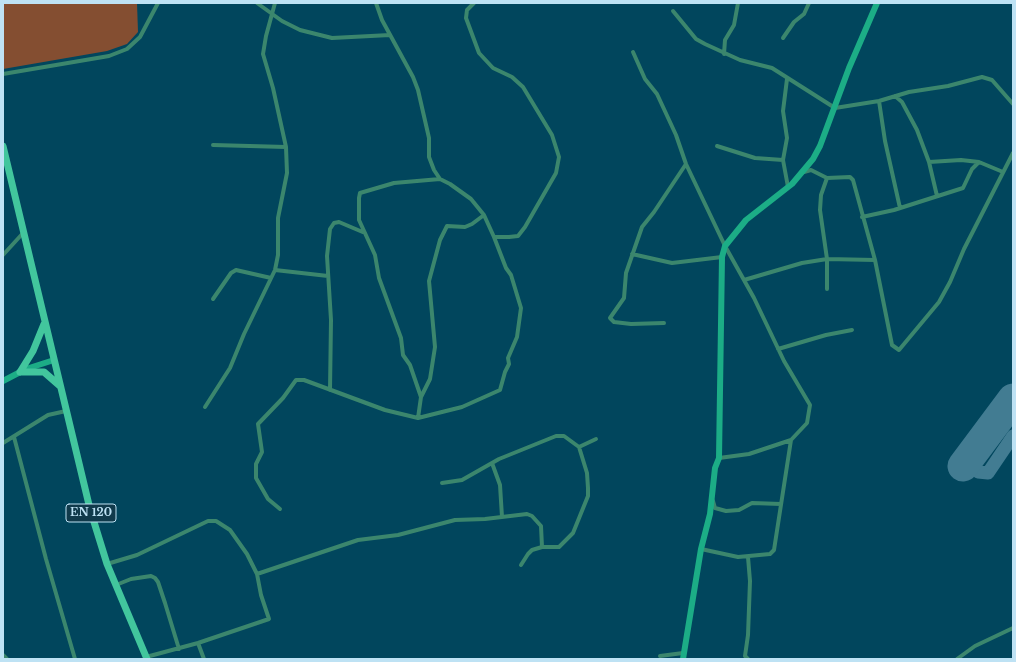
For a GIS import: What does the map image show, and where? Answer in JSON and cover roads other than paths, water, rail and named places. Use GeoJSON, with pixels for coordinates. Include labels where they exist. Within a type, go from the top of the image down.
{"type":"FeatureCollection","features":[{"type":"Feature","properties":{"kind":"main road","name":"EN 120"},"geometry":{"type":"LineString","coordinates":[[3,146],[44,324],[90,508],[107,564],[146,658]]}},
{"type":"Feature","properties":{"kind":"main road"},"geometry":{"type":"LineString","coordinates":[[20,372],[33,351],[44,324]]}},
{"type":"Feature","properties":{"kind":"main road"},"geometry":{"type":"LineString","coordinates":[[20,372],[44,372],[60,386]]}},
{"type":"Feature","properties":{"kind":"street"},"geometry":{"type":"LineString","coordinates":[[3,74],[109,56],[127,49],[140,37],[158,3]]}},
{"type":"Feature","properties":{"kind":"street"},"geometry":{"type":"LineString","coordinates":[[257,3],[272,14],[300,30],[332,38],[390,35]]}},
{"type":"Feature","properties":{"kind":"street"},"geometry":{"type":"LineString","coordinates":[[205,407],[230,368],[244,334],[275,270],[278,255],[278,218],[287,172],[286,147],[273,88],[263,54],[266,36],[275,3]]}},
{"type":"Feature","properties":{"kind":"street"},"geometry":{"type":"LineString","coordinates":[[376,3],[382,20],[418,90],[429,138],[429,157],[440,179]]}},
{"type":"Feature","properties":{"kind":"street"},"geometry":{"type":"LineString","coordinates":[[474,3],[467,10],[466,18],[479,53],[493,68],[512,78],[523,87],[552,135],[559,157],[556,173],[521,233],[518,236],[494,237]]}},
{"type":"Feature","properties":{"kind":"street"},"geometry":{"type":"LineString","coordinates":[[724,54],[725,40],[734,25],[738,3]]}},
{"type":"Feature","properties":{"kind":"street"},"geometry":{"type":"LineString","coordinates":[[783,38],[794,22],[804,14],[809,3]]}},
{"type":"Feature","properties":{"kind":"street"},"geometry":{"type":"LineString","coordinates":[[869,19],[874,3]]}},
{"type":"Feature","properties":{"kind":"street"},"geometry":{"type":"LineString","coordinates":[[660,656],[683,656],[700,549],[710,514],[715,468],[719,458],[722,257],[725,246],[746,220],[788,187],[804,172],[820,146],[849,68],[877,3]]}},
{"type":"Feature","properties":{"kind":"street"},"geometry":{"type":"LineString","coordinates":[[673,11],[696,39],[724,54],[772,68],[787,79],[835,108],[879,101],[895,96],[948,86],[982,77],[992,80],[1013,104]]}},
{"type":"Feature","properties":{"kind":"street"},"geometry":{"type":"LineString","coordinates":[[633,52],[638,66],[656,94],[676,135],[686,164],[725,246],[744,280],[778,349],[810,405],[807,423],[791,440],[749,454],[719,458]]}},
{"type":"Feature","properties":{"kind":"street"},"geometry":{"type":"LineString","coordinates":[[787,79],[783,111],[787,138],[783,160],[788,187]]}},
{"type":"Feature","properties":{"kind":"street"},"geometry":{"type":"LineString","coordinates":[[895,96],[902,102],[917,130],[929,162],[937,196]]}},
{"type":"Feature","properties":{"kind":"street"},"geometry":{"type":"LineString","coordinates":[[879,101],[885,142],[900,208]]}},
{"type":"Feature","properties":{"kind":"street"},"geometry":{"type":"LineString","coordinates":[[213,145],[286,147]]}},
{"type":"Feature","properties":{"kind":"street"},"geometry":{"type":"LineString","coordinates":[[717,146],[755,158],[783,160]]}},
{"type":"Feature","properties":{"kind":"street"},"geometry":{"type":"LineString","coordinates":[[804,172],[813,171],[827,178],[852,178],[875,260],[892,345],[899,350],[942,295],[1013,153]]}},
{"type":"Feature","properties":{"kind":"street"},"geometry":{"type":"LineString","coordinates":[[929,162],[961,160],[979,162],[1003,172]]}},
{"type":"Feature","properties":{"kind":"street"},"geometry":{"type":"LineString","coordinates":[[862,217],[900,208],[962,188],[972,169],[979,162]]}},
{"type":"Feature","properties":{"kind":"street"},"geometry":{"type":"LineString","coordinates":[[664,323],[632,324],[614,322],[610,318],[624,298],[626,273],[642,227],[654,212],[686,164]]}},
{"type":"Feature","properties":{"kind":"street"},"geometry":{"type":"LineString","coordinates":[[827,178],[821,195],[820,210],[827,259],[827,289]]}},
{"type":"Feature","properties":{"kind":"street"},"geometry":{"type":"LineString","coordinates":[[280,509],[268,499],[256,478],[256,464],[262,452],[258,424],[283,398],[296,380],[302,379],[378,408],[418,418],[462,407],[500,390],[509,364],[508,358],[517,337],[521,308],[518,295],[512,276],[506,268],[484,215],[471,199],[450,184],[440,179],[394,183],[359,193],[359,220],[375,255],[379,278],[401,338],[404,355],[414,374],[421,397]]}},
{"type":"Feature","properties":{"kind":"street"},"geometry":{"type":"LineString","coordinates":[[418,418],[421,397],[430,379],[435,347],[429,281],[437,256],[440,240],[447,226],[464,227],[472,224],[484,215]]}},
{"type":"Feature","properties":{"kind":"street"},"geometry":{"type":"LineString","coordinates":[[330,390],[331,327],[327,256],[331,226],[334,223],[343,223],[366,233]]}},
{"type":"Feature","properties":{"kind":"street"},"geometry":{"type":"LineString","coordinates":[[3,255],[24,232]]}},
{"type":"Feature","properties":{"kind":"street"},"geometry":{"type":"LineString","coordinates":[[632,254],[672,263],[722,257]]}},
{"type":"Feature","properties":{"kind":"street"},"geometry":{"type":"LineString","coordinates":[[744,280],[802,263],[827,259],[875,260]]}},
{"type":"Feature","properties":{"kind":"street"},"geometry":{"type":"LineString","coordinates":[[213,299],[231,273],[236,270],[271,278]]}},
{"type":"Feature","properties":{"kind":"street"},"geometry":{"type":"LineString","coordinates":[[275,270],[328,276]]}},
{"type":"Feature","properties":{"kind":"street"},"geometry":{"type":"LineString","coordinates":[[778,349],[820,336],[852,330]]}},
{"type":"Feature","properties":{"kind":"street"},"geometry":{"type":"LineString","coordinates":[[3,381],[20,372],[54,360]]}},
{"type":"Feature","properties":{"kind":"street"},"geometry":{"type":"LineString","coordinates":[[3,443],[44,417],[66,411]]}},
{"type":"Feature","properties":{"kind":"street"},"geometry":{"type":"LineString","coordinates":[[442,483],[462,480],[492,464],[558,435],[564,436],[579,447],[587,473],[587,499],[570,538],[559,547],[542,547],[528,554],[521,565]]}},
{"type":"Feature","properties":{"kind":"street"},"geometry":{"type":"LineString","coordinates":[[14,437],[46,559],[75,659]]}},
{"type":"Feature","properties":{"kind":"street"},"geometry":{"type":"LineString","coordinates":[[579,447],[596,439]]}},
{"type":"Feature","properties":{"kind":"street"},"geometry":{"type":"LineString","coordinates":[[700,549],[738,557],[770,554],[774,550],[791,440]]}},
{"type":"Feature","properties":{"kind":"street"},"geometry":{"type":"LineString","coordinates":[[492,464],[500,484],[502,516]]}},
{"type":"Feature","properties":{"kind":"street"},"geometry":{"type":"LineString","coordinates":[[712,494],[713,503],[720,511],[735,511],[752,503],[781,504]]}},
{"type":"Feature","properties":{"kind":"street"},"geometry":{"type":"LineString","coordinates":[[257,574],[358,540],[398,535],[455,520],[485,520],[502,516],[527,514],[532,516],[541,526],[542,547]]}},
{"type":"Feature","properties":{"kind":"street"},"geometry":{"type":"LineString","coordinates":[[107,564],[137,554],[208,521],[216,521],[230,530],[247,554],[257,574],[261,595],[269,619],[198,643],[146,658]]}},
{"type":"Feature","properties":{"kind":"street"},"geometry":{"type":"LineString","coordinates":[[748,557],[750,581],[748,635],[745,656],[748,659]]}},
{"type":"Feature","properties":{"kind":"street"},"geometry":{"type":"LineString","coordinates":[[116,585],[131,579],[151,576],[155,578],[158,582],[179,649]]}},
{"type":"Feature","properties":{"kind":"street"},"geometry":{"type":"LineString","coordinates":[[957,659],[975,646],[1013,628]]}},
{"type":"Feature","properties":{"kind":"street"},"geometry":{"type":"LineString","coordinates":[[198,643],[204,659]]}},
{"type":"Feature","properties":{"kind":"street"},"geometry":{"type":"LineString","coordinates":[[3,655],[7,659]]}}]}
